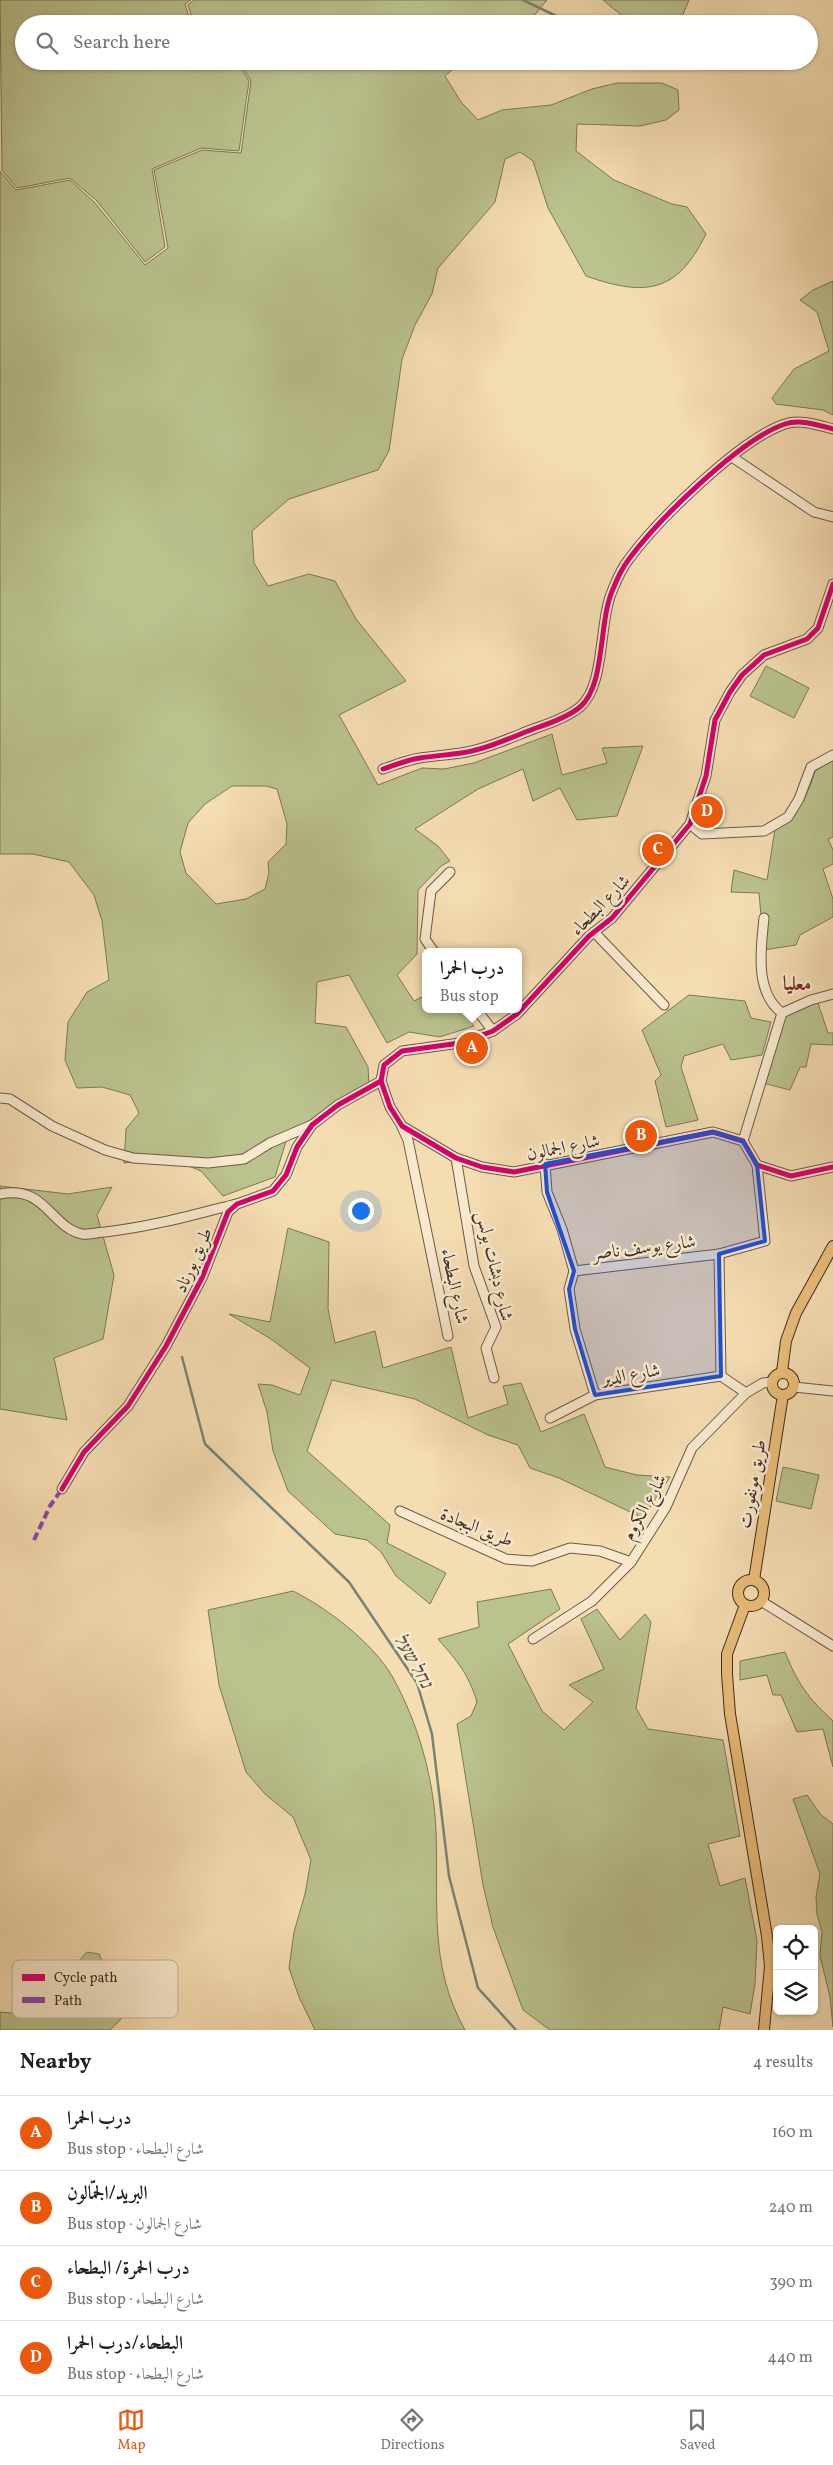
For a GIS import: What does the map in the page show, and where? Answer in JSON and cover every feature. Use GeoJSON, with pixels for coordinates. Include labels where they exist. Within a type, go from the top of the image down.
{"type":"FeatureCollection","features":[{"type":"Feature","properties":{"kind":"main road"},"geometry":{"type":"LineString","coordinates":[[782,1372],[786,1341],[796,1313],[833,1246]]}},
{"type":"Feature","properties":{"kind":"main road"},"geometry":{"type":"LineString","coordinates":[[782,1372],[792,1376],[794,1387],[790,1393],[783,1395],[774,1389],[772,1382],[775,1376],[782,1372]]}},
{"type":"Feature","properties":{"kind":"main road","name":"طريق مونفورت"},"geometry":{"type":"LineString","coordinates":[[754,1580],[783,1395]]}},
{"type":"Feature","properties":{"kind":"main road"},"geometry":{"type":"LineString","coordinates":[[754,1580],[764,1588],[761,1601],[754,1606],[745,1605],[739,1599],[738,1591],[742,1583],[754,1580]]}},
{"type":"Feature","properties":{"kind":"main road"},"geometry":{"type":"LineString","coordinates":[[745,1605],[727,1654],[727,1674],[730,1714],[768,1936],[770,1966],[764,2030]]}},
{"type":"Feature","properties":{"kind":"street"},"geometry":{"type":"LineString","coordinates":[[384,769],[418,758],[462,753],[488,746],[555,721],[580,708],[595,688],[608,602],[627,561],[648,535],[732,457],[767,433],[785,424],[808,423],[833,429]]}},
{"type":"Feature","properties":{"kind":"street"},"geometry":{"type":"LineString","coordinates":[[732,457],[814,512],[833,517]]}},
{"type":"Feature","properties":{"kind":"street","name":"شارع البطحاء"},"geometry":{"type":"LineString","coordinates":[[522,1009],[594,932],[612,918],[690,824],[706,776],[715,720],[730,692],[742,675],[764,655],[807,638],[818,628],[833,584]]}},
{"type":"Feature","properties":{"kind":"street"},"geometry":{"type":"LineString","coordinates":[[690,824],[702,834],[764,831],[788,817],[799,799],[811,767],[833,755]]}},
{"type":"Feature","properties":{"kind":"street"},"geometry":{"type":"LineString","coordinates":[[431,948],[424,939],[431,891],[450,872]]}},
{"type":"Feature","properties":{"kind":"street"},"geometry":{"type":"LineString","coordinates":[[764,918],[760,961],[762,980],[776,1008],[782,1013]]}},
{"type":"Feature","properties":{"kind":"street"},"geometry":{"type":"LineString","coordinates":[[594,932],[664,1005]]}},
{"type":"Feature","properties":{"kind":"street"},"geometry":{"type":"LineString","coordinates":[[833,994],[811,1000],[782,1013],[743,1141],[757,1165],[791,1176],[833,1167]]}},
{"type":"Feature","properties":{"kind":"street"},"geometry":{"type":"LineString","coordinates":[[479,1013],[493,1031]]}},
{"type":"Feature","properties":{"kind":"street","name":"شارع البطحاء"},"geometry":{"type":"LineString","coordinates":[[381,1081],[384,1065],[393,1055],[402,1051],[460,1043],[493,1031],[518,1013]]}},
{"type":"Feature","properties":{"kind":"street"},"geometry":{"type":"LineString","coordinates":[[0,1098],[10,1099],[52,1126],[105,1150],[134,1158],[208,1163],[244,1159],[270,1142],[312,1125],[338,1105],[381,1081]]}},
{"type":"Feature","properties":{"kind":"street","name":"شارع الجمالون"},"geometry":{"type":"LineString","coordinates":[[381,1081],[390,1107],[402,1126],[456,1158],[482,1167],[514,1172],[545,1164],[713,1132],[743,1141]]}},
{"type":"Feature","properties":{"kind":"street"},"geometry":{"type":"LineString","coordinates":[[0,1194],[12,1192],[32,1197],[45,1206],[66,1226],[83,1234],[123,1230],[236,1204],[273,1191],[286,1175],[297,1147],[312,1125]]}},
{"type":"Feature","properties":{"kind":"street","name":"شارع البطحاء"},"geometry":{"type":"LineString","coordinates":[[402,1126],[408,1140],[448,1336]]}},
{"type":"Feature","properties":{"kind":"street","name":"شارع دبشات بولس"},"geometry":{"type":"LineString","coordinates":[[456,1158],[474,1266],[496,1327],[486,1348],[494,1378]]}},
{"type":"Feature","properties":{"kind":"street","name":"شارع يوسف ناصر"},"geometry":{"type":"LineString","coordinates":[[545,1164],[547,1192],[562,1229],[574,1271],[569,1289],[575,1329],[596,1395]]}},
{"type":"Feature","properties":{"kind":"street","name":"شارع يوسف ناصر"},"geometry":{"type":"LineString","coordinates":[[574,1271],[719,1254],[764,1241],[757,1165]]}},
{"type":"Feature","properties":{"kind":"street","name":"طريق بورناد"},"geometry":{"type":"LineString","coordinates":[[62,1489],[84,1452],[128,1406],[166,1346],[202,1278],[228,1212],[236,1204]]}},
{"type":"Feature","properties":{"kind":"street"},"geometry":{"type":"LineString","coordinates":[[719,1254],[721,1376],[746,1393]]}},
{"type":"Feature","properties":{"kind":"street","name":"شارع الدير"},"geometry":{"type":"LineString","coordinates":[[550,1418],[596,1395],[721,1376]]}},
{"type":"Feature","properties":{"kind":"street","name":"شارع الكروم"},"geometry":{"type":"LineString","coordinates":[[533,1639],[592,1601],[631,1562],[666,1507],[692,1448],[746,1393],[763,1383],[772,1382]]}},
{"type":"Feature","properties":{"kind":"street"},"geometry":{"type":"LineString","coordinates":[[794,1387],[833,1391]]}},
{"type":"Feature","properties":{"kind":"street","name":"طريق البجادة"},"geometry":{"type":"LineString","coordinates":[[400,1511],[506,1559],[532,1561],[570,1548],[600,1551],[631,1562]]}},
{"type":"Feature","properties":{"kind":"street"},"geometry":{"type":"LineString","coordinates":[[761,1601],[833,1646]]}},
{"type":"Feature","properties":{"kind":"highlighted area"},"geometry":{"type":"Polygon","coordinates":[[[713,1132],[743,1141],[757,1165],[765,1241],[719,1254],[721,1376],[595,1395],[575,1329],[569,1289],[574,1271],[547,1192],[545,1164],[713,1132]]]}},
{"type":"Feature","properties":{"kind":"green space"},"geometry":{"type":"Polygon","coordinates":[[[0,0],[191,0],[185,4],[188,15],[15,15],[15,70],[242,70],[249,81],[239,151],[201,148],[152,169],[165,247],[145,262],[97,201],[70,178],[17,188],[2,170],[0,0]]]}},
{"type":"Feature","properties":{"kind":"green space"},"geometry":{"type":"Polygon","coordinates":[[[194,0],[547,0],[534,15],[191,15],[188,5],[194,0]]]}},
{"type":"Feature","properties":{"kind":"green space"},"geometry":{"type":"Polygon","coordinates":[[[603,0],[689,0],[683,15],[622,15],[603,0]]]}},
{"type":"Feature","properties":{"kind":"green space"},"geometry":{"type":"Polygon","coordinates":[[[244,70],[452,70],[445,76],[461,102],[478,120],[502,110],[551,105],[592,89],[617,83],[662,83],[678,90],[679,110],[666,120],[640,126],[577,124],[576,151],[614,180],[672,204],[687,207],[706,234],[695,254],[683,268],[671,279],[658,285],[626,287],[586,276],[548,208],[533,161],[520,152],[505,159],[495,202],[438,268],[432,294],[415,325],[402,359],[389,451],[378,470],[289,499],[252,531],[254,563],[268,586],[309,574],[335,581],[356,619],[406,681],[339,715],[378,785],[422,768],[444,769],[474,763],[552,734],[562,775],[607,763],[602,748],[643,746],[617,816],[577,820],[560,788],[533,801],[523,769],[478,789],[415,829],[438,846],[450,861],[441,866],[418,890],[417,954],[397,975],[414,1001],[422,997],[422,1013],[465,1013],[474,1026],[440,1037],[409,1032],[387,1043],[349,975],[317,982],[315,1023],[346,1027],[368,1067],[369,1086],[287,1138],[275,1177],[223,1196],[201,1171],[169,1158],[124,1163],[126,1129],[139,1113],[130,1095],[102,1087],[77,1088],[65,1060],[68,1022],[87,992],[109,980],[102,921],[94,895],[69,862],[33,854],[0,854],[0,171],[16,190],[70,180],[95,203],[145,265],[168,248],[154,170],[202,150],[241,153],[251,81],[244,70]],[[232,786],[205,804],[188,823],[180,852],[186,873],[216,904],[246,899],[265,889],[269,873],[268,862],[286,844],[287,824],[277,789],[266,786],[232,786]]]}},
{"type":"Feature","properties":{"kind":"green space"},"geometry":{"type":"Polygon","coordinates":[[[833,281],[833,415],[823,410],[776,404],[772,398],[794,369],[829,351],[817,312],[800,300],[813,290],[833,281]]]}},
{"type":"Feature","properties":{"kind":"green space"},"geometry":{"type":"Polygon","coordinates":[[[766,666],[809,688],[794,718],[750,696],[766,666]]]}},
{"type":"Feature","properties":{"kind":"green space"},"geometry":{"type":"Polygon","coordinates":[[[833,760],[833,837],[828,839],[833,850],[833,864],[823,869],[833,899],[833,917],[800,935],[796,945],[764,950],[759,893],[731,892],[734,870],[767,880],[775,829],[790,818],[801,804],[815,771],[833,760]]]}},
{"type":"Feature","properties":{"kind":"green space"},"geometry":{"type":"Polygon","coordinates":[[[689,995],[745,1001],[751,1018],[771,1022],[762,1055],[731,1060],[723,1044],[684,1056],[681,1067],[698,1120],[666,1127],[655,1081],[661,1075],[642,1030],[689,995]]]}},
{"type":"Feature","properties":{"kind":"green space"},"geometry":{"type":"Polygon","coordinates":[[[818,1003],[828,1033],[833,1033],[833,1045],[811,1044],[806,1067],[800,1067],[790,1090],[763,1083],[784,1017],[794,1010],[818,1003]]]}},
{"type":"Feature","properties":{"kind":"green space"},"geometry":{"type":"Polygon","coordinates":[[[0,1186],[68,1194],[112,1187],[97,1215],[114,1275],[103,1339],[54,1358],[67,1420],[0,1409],[0,1186]]]}},
{"type":"Feature","properties":{"kind":"green space"},"geometry":{"type":"Polygon","coordinates":[[[288,1228],[329,1242],[328,1309],[335,1343],[375,1331],[383,1368],[451,1347],[468,1418],[508,1404],[503,1386],[521,1383],[541,1432],[584,1414],[605,1467],[637,1475],[670,1477],[643,1518],[559,1478],[530,1468],[518,1445],[488,1435],[415,1399],[332,1380],[307,1451],[390,1525],[387,1543],[446,1573],[430,1604],[396,1576],[381,1552],[367,1540],[335,1534],[288,1491],[273,1451],[267,1412],[258,1384],[272,1385],[300,1395],[310,1368],[271,1339],[229,1314],[270,1322],[288,1228]]]}},
{"type":"Feature","properties":{"kind":"green space"},"geometry":{"type":"Polygon","coordinates":[[[783,1467],[819,1475],[811,1509],[776,1501],[783,1467]]]}},
{"type":"Feature","properties":{"kind":"green space"},"geometry":{"type":"Polygon","coordinates":[[[551,1589],[560,1609],[508,1644],[542,1711],[564,1730],[593,1702],[569,1685],[604,1669],[581,1619],[597,1609],[620,1640],[645,1614],[651,1622],[636,1708],[648,1729],[723,1740],[740,1836],[708,1844],[720,1886],[745,1878],[757,1940],[755,1984],[750,2014],[723,2007],[719,2030],[550,2030],[523,2010],[493,1927],[483,1885],[457,1724],[471,1716],[477,1702],[462,1668],[438,1639],[479,1627],[477,1602],[551,1589]]]}},
{"type":"Feature","properties":{"kind":"green space"},"geometry":{"type":"Polygon","coordinates":[[[293,1591],[334,1616],[373,1651],[392,1676],[410,1712],[423,1751],[435,1811],[440,1957],[453,2005],[465,2030],[315,2030],[299,1997],[289,1968],[294,1932],[305,1894],[311,1860],[293,1817],[265,1794],[246,1772],[219,1685],[208,1610],[293,1591]]]}},
{"type":"Feature","properties":{"kind":"green space"},"geometry":{"type":"Polygon","coordinates":[[[785,1652],[804,1690],[833,1721],[833,1767],[823,1729],[797,1732],[781,1695],[773,1695],[767,1675],[740,1680],[740,1661],[785,1652]]]}},
{"type":"Feature","properties":{"kind":"green space"},"geometry":{"type":"Polygon","coordinates":[[[807,1795],[821,1815],[833,1824],[833,2027],[830,1997],[820,1956],[822,1932],[817,1914],[816,1897],[820,1874],[793,1799],[807,1795]]]}},
{"type":"Feature","properties":{"kind":"green space"},"geometry":{"type":"Polygon","coordinates":[[[87,1952],[99,1954],[102,1960],[79,1960],[87,1952]]]}},
{"type":"Feature","properties":{"kind":"green space"},"geometry":{"type":"Polygon","coordinates":[[[0,2012],[12,2013],[12,2018],[122,2018],[110,2030],[0,2030],[0,2012]]]}},
{"type":"Feature","properties":{"kind":"waterway"},"geometry":{"type":"LineString","coordinates":[[523,0],[554,15]]}},
{"type":"Feature","properties":{"kind":"waterway","name":"נחל שעל"},"geometry":{"type":"LineString","coordinates":[[182,1357],[205,1444],[349,1582],[417,1683],[432,1734],[449,1876],[478,1988],[516,2030]]}},
{"type":"Feature","properties":{"kind":"marked path"},"geometry":{"type":"LineString","coordinates":[[34,1540],[50,1506],[62,1489]]}},
{"type":"Feature","properties":{"kind":"cycle path"},"geometry":{"type":"LineString","coordinates":[[383,769],[415,759],[480,749],[553,722],[575,711],[588,697],[594,684],[608,603],[616,581],[629,559],[659,524],[723,463],[767,433],[785,424],[797,422],[833,429]]}},
{"type":"Feature","properties":{"kind":"cycle path"},"geometry":{"type":"LineString","coordinates":[[522,1009],[589,936],[612,918],[690,824],[706,776],[715,720],[730,692],[742,675],[764,655],[807,639],[818,628],[833,584]]}},
{"type":"Feature","properties":{"kind":"cycle path"},"geometry":{"type":"LineString","coordinates":[[518,1013],[493,1031],[460,1043],[402,1051],[384,1065],[381,1081],[390,1107],[402,1126],[456,1158],[482,1167],[514,1172],[713,1132],[743,1141],[757,1165],[791,1176],[833,1167]]}},
{"type":"Feature","properties":{"kind":"cycle path"},"geometry":{"type":"LineString","coordinates":[[62,1489],[84,1452],[128,1406],[166,1346],[202,1278],[228,1212],[237,1204],[273,1191],[286,1175],[297,1147],[312,1125],[338,1105],[381,1081]]}},
{"type":"Feature","properties":{"kind":"place","name":"البطحاء/درب الحمرا"},"geometry":{"type":"Point","coordinates":[707,812]}},
{"type":"Feature","properties":{"kind":"place","name":"درب الحمرة/ البطحاء"},"geometry":{"type":"Point","coordinates":[658,850]}},
{"type":"Feature","properties":{"kind":"place","name":"درب الحمرا"},"geometry":{"type":"Point","coordinates":[472,1048]}},
{"type":"Feature","properties":{"kind":"place","name":"البريد/الجمّالون"},"geometry":{"type":"Point","coordinates":[641,1136]}},
{"type":"Feature","properties":{"kind":"district","name":"معليا"},"geometry":{"type":"Point","coordinates":[797,983]}}]}
